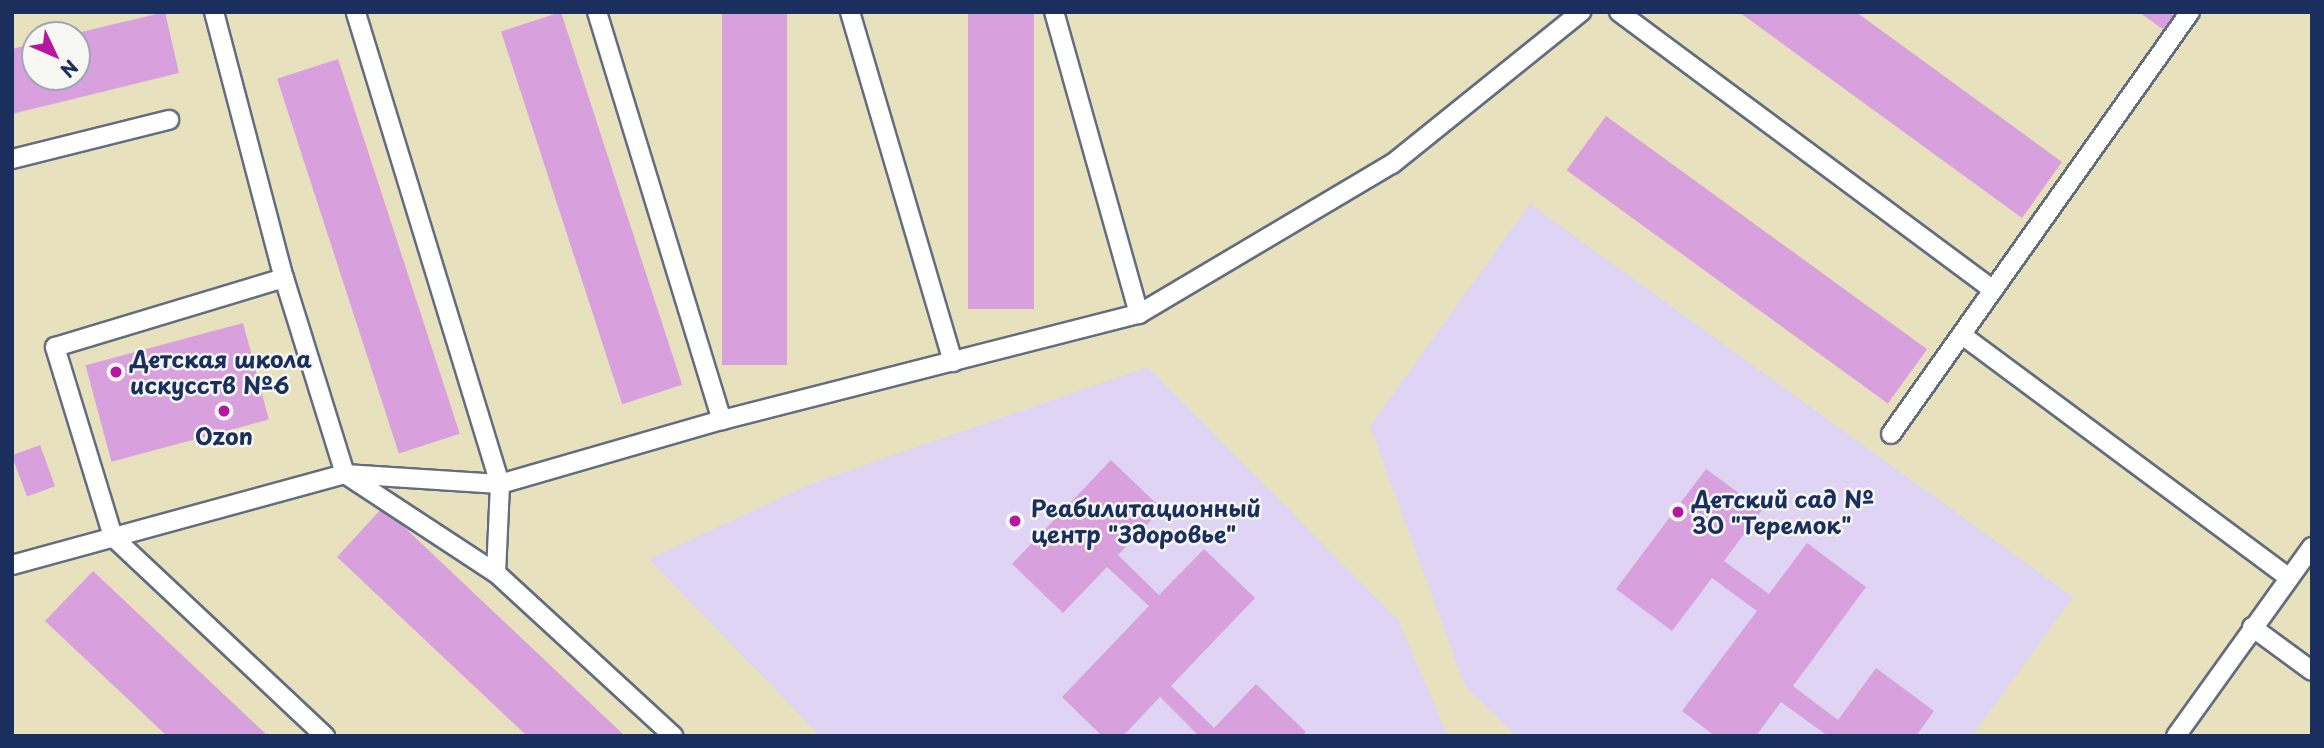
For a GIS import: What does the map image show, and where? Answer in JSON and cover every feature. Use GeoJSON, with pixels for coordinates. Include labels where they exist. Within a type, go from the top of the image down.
{"type":"FeatureCollection","features":[{"type":"Feature","properties":{"kind":"lane"},"geometry":{"type":"LineString","coordinates":[[214,12],[284,278],[345,474],[496,573],[673,736]]}},
{"type":"Feature","properties":{"kind":"lane"},"geometry":{"type":"LineString","coordinates":[[356,12],[500,484],[496,573]]}},
{"type":"Feature","properties":{"kind":"lane"},"geometry":{"type":"LineString","coordinates":[[597,12],[722,420]]}},
{"type":"Feature","properties":{"kind":"lane"},"geometry":{"type":"LineString","coordinates":[[850,12],[953,362]]}},
{"type":"Feature","properties":{"kind":"lane"},"geometry":{"type":"LineString","coordinates":[[1054,12],[1139,314]]}},
{"type":"Feature","properties":{"kind":"lane"},"geometry":{"type":"LineString","coordinates":[[12,565],[345,474],[500,484],[722,420],[1139,314],[1392,164],[1581,12]]}},
{"type":"Feature","properties":{"kind":"lane"},"geometry":{"type":"LineString","coordinates":[[1619,12],[1993,290]]}},
{"type":"Feature","properties":{"kind":"lane"},"geometry":{"type":"LineString","coordinates":[[1891,434],[2190,12]]}},
{"type":"Feature","properties":{"kind":"lane"},"geometry":{"type":"LineString","coordinates":[[12,159],[169,120]]}},
{"type":"Feature","properties":{"kind":"lane"},"geometry":{"type":"LineString","coordinates":[[284,278],[55,346],[113,537],[325,736]]}},
{"type":"Feature","properties":{"kind":"lane"},"geometry":{"type":"LineString","coordinates":[[1962,335],[2289,578]]}},
{"type":"Feature","properties":{"kind":"lane"},"geometry":{"type":"LineString","coordinates":[[2176,736],[2312,547]]}},
{"type":"Feature","properties":{"kind":"lane"},"geometry":{"type":"LineString","coordinates":[[2252,627],[2312,671]]}},
{"type":"Feature","properties":{"kind":"shaded area","name":"Детский сад № 30 \"Теремок\""},"geometry":{"type":"Polygon","coordinates":[[[1530,204],[2073,597],[1972,736],[1516,736],[1465,686],[1370,426],[1530,204]]]}},
{"type":"Feature","properties":{"kind":"shaded area","name":"Реабилитационный центр \"Здоровье\""},"geometry":{"type":"Polygon","coordinates":[[[1148,367],[1398,620],[1448,736],[820,736],[649,559],[813,483],[1148,367]]]}},
{"type":"Feature","properties":{"kind":"building"},"geometry":{"type":"Polygon","coordinates":[[[165,12],[179,73],[12,114],[12,49],[21,47],[21,91],[91,91],[91,30],[165,12]]]}},
{"type":"Feature","properties":{"kind":"building"},"geometry":{"type":"Polygon","coordinates":[[[561,12],[682,385],[622,404],[501,31],[561,12]]]}},
{"type":"Feature","properties":{"kind":"building"},"geometry":{"type":"Polygon","coordinates":[[[722,12],[787,12],[787,365],[722,365],[722,12]]]}},
{"type":"Feature","properties":{"kind":"building"},"geometry":{"type":"Polygon","coordinates":[[[968,12],[1034,12],[1034,309],[968,309],[968,12]]]}},
{"type":"Feature","properties":{"kind":"building"},"geometry":{"type":"Polygon","coordinates":[[[1739,12],[1856,12],[2062,162],[2022,218],[1739,12]]]}},
{"type":"Feature","properties":{"kind":"building"},"geometry":{"type":"Polygon","coordinates":[[[2139,12],[2176,12],[2164,30],[2139,12]]]}},
{"type":"Feature","properties":{"kind":"building"},"geometry":{"type":"Polygon","coordinates":[[[338,59],[460,434],[399,453],[277,79],[338,59]]]}},
{"type":"Feature","properties":{"kind":"building"},"geometry":{"type":"Polygon","coordinates":[[[1606,116],[1927,349],[1888,404],[1567,170],[1606,116]]]}},
{"type":"Feature","properties":{"kind":"building"},"geometry":{"type":"Polygon","coordinates":[[[243,323],[269,420],[111,462],[86,365],[243,323]]]}},
{"type":"Feature","properties":{"kind":"building"},"geometry":{"type":"Polygon","coordinates":[[[40,445],[55,486],[27,497],[12,455],[40,445]]]}},
{"type":"Feature","properties":{"kind":"building"},"geometry":{"type":"Polygon","coordinates":[[[1111,460],[1162,509],[1118,555],[1159,595],[1204,549],[1255,598],[1171,686],[1214,728],[1256,684],[1306,732],[1302,736],[1199,736],[1160,697],[1123,736],[1102,736],[1062,697],[1149,606],[1107,567],[1063,613],[1012,564],[1111,460]]]}},
{"type":"Feature","properties":{"kind":"building"},"geometry":{"type":"Polygon","coordinates":[[[1706,469],[1762,510],[1724,561],[1769,594],[1807,543],[1866,587],[1793,686],[1838,720],[1876,668],[1934,711],[1916,736],[1828,736],[1781,702],[1756,736],[1715,736],[1682,711],[1757,611],[1712,578],[1672,631],[1616,589],[1706,469]]]}},
{"type":"Feature","properties":{"kind":"building"},"geometry":{"type":"Polygon","coordinates":[[[383,507],[625,736],[527,736],[337,557],[383,507]]]}},
{"type":"Feature","properties":{"kind":"building"},"geometry":{"type":"Polygon","coordinates":[[[93,571],[268,736],[167,736],[45,621],[93,571]]]}},
{"type":"Feature","properties":{"kind":"place","name":"Детская школа искусств №6"},"geometry":{"type":"Point","coordinates":[116,372]}},
{"type":"Feature","properties":{"kind":"place","name":"Ozon"},"geometry":{"type":"Point","coordinates":[224,411]}},
{"type":"Feature","properties":{"kind":"place","name":"Детский сад № 30 \"Теремок\""},"geometry":{"type":"Point","coordinates":[1678,512]}},
{"type":"Feature","properties":{"kind":"place","name":"Реабилитационный центр \"Здоровье\""},"geometry":{"type":"Point","coordinates":[1015,521]}}]}
